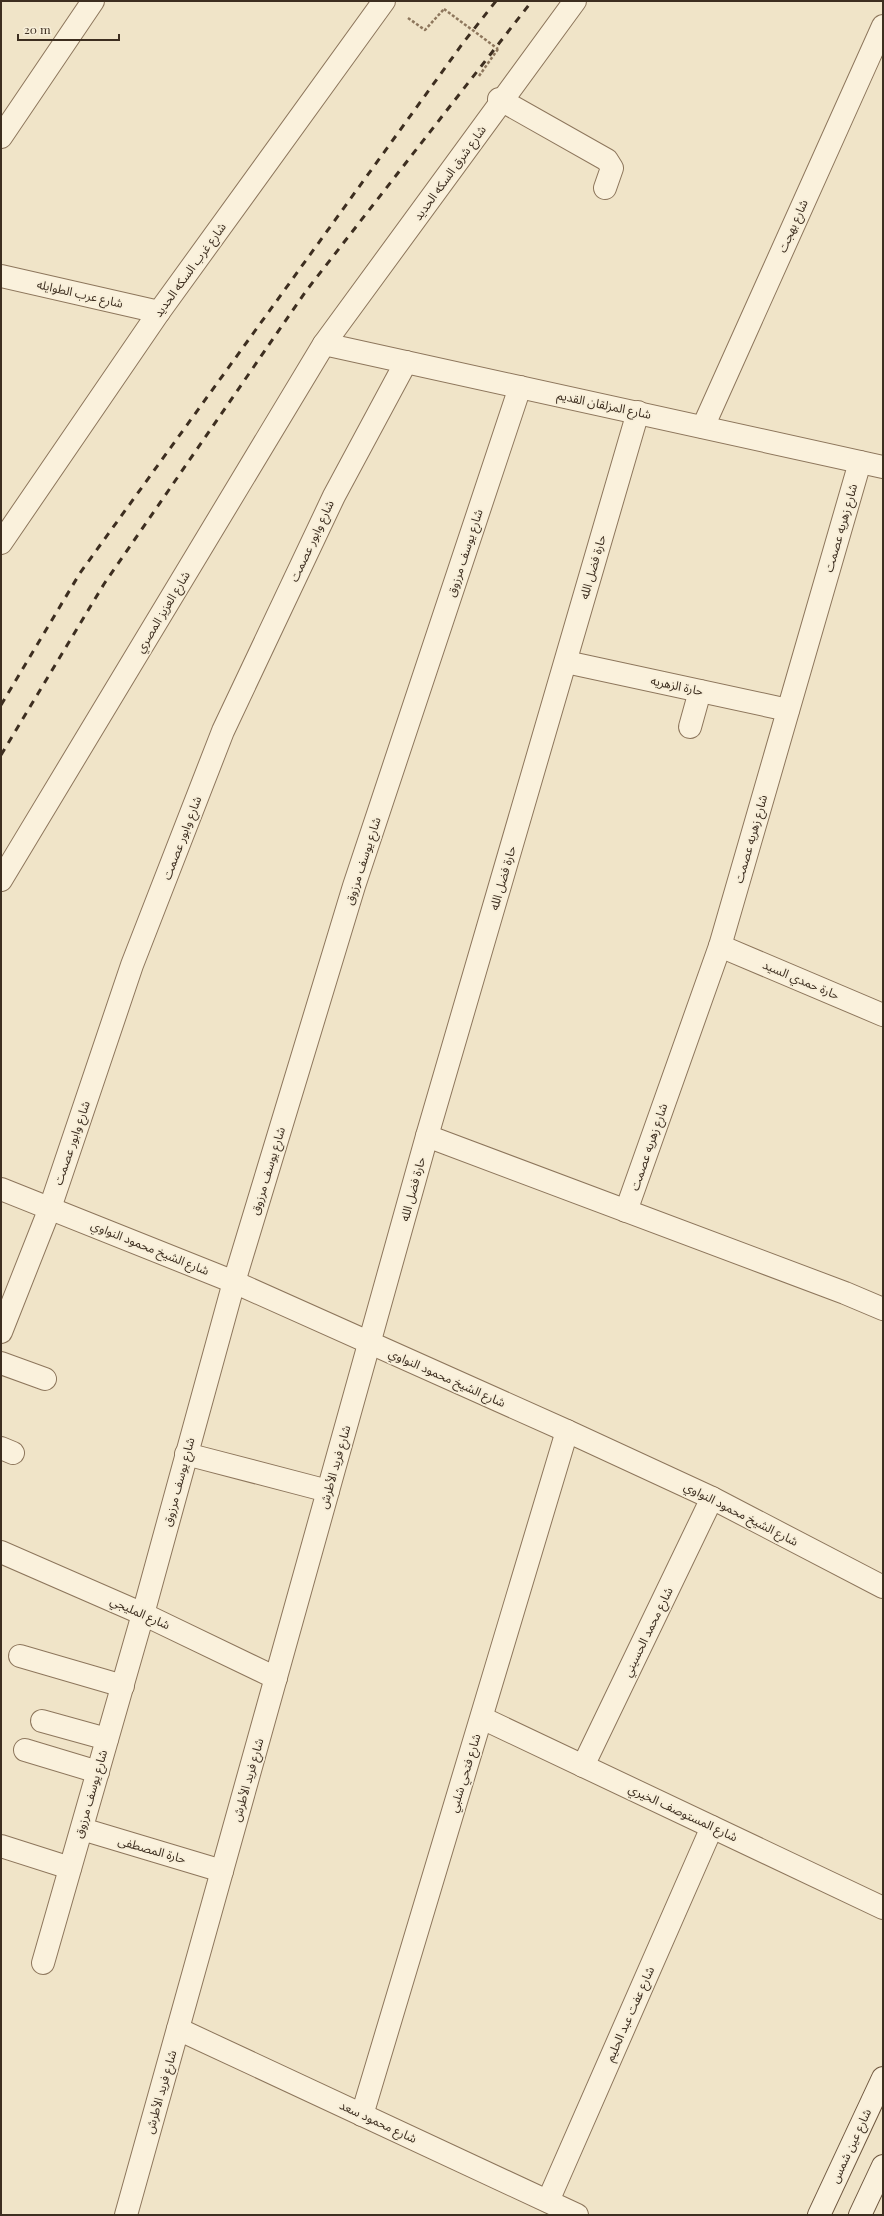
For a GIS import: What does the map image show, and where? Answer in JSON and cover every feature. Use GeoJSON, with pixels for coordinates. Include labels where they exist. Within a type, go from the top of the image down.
{"type":"FeatureCollection","features":[{"type":"Feature","properties":{"kind":"street"},"geometry":{"type":"LineString","coordinates":[[1,137],[93,1]]}},
{"type":"Feature","properties":{"kind":"street","name":"شارع غرب السكه الحديد"},"geometry":{"type":"LineString","coordinates":[[1,543],[159,312],[384,1]]}},
{"type":"Feature","properties":{"kind":"street","name":"شارع شرق السكه الحديد"},"geometry":{"type":"LineString","coordinates":[[324,344],[500,101],[576,1]]}},
{"type":"Feature","properties":{"kind":"street","name":"شارع بهجت"},"geometry":{"type":"LineString","coordinates":[[703,427],[883,26]]}},
{"type":"Feature","properties":{"kind":"street"},"geometry":{"type":"LineString","coordinates":[[500,101],[607,160],[612,168],[605,188]]}},
{"type":"Feature","properties":{"kind":"street","name":"شارع عرب الطوايله"},"geometry":{"type":"LineString","coordinates":[[1,276],[159,312]]}},
{"type":"Feature","properties":{"kind":"street","name":"شارع المزلقان القديم"},"geometry":{"type":"LineString","coordinates":[[324,344],[883,467]]}},
{"type":"Feature","properties":{"kind":"street","name":"شارع العزيز المصري"},"geometry":{"type":"LineString","coordinates":[[1,880],[324,344]]}},
{"type":"Feature","properties":{"kind":"street","name":"شارع وابور عصمت"},"geometry":{"type":"LineString","coordinates":[[1,1332],[50,1208],[132,965],[223,731],[334,496],[406,362]]}},
{"type":"Feature","properties":{"kind":"street","name":"شارع يوسف مرزوق"},"geometry":{"type":"LineString","coordinates":[[43,1963],[143,1614],[234,1282],[354,886],[520,387]]}},
{"type":"Feature","properties":{"kind":"street","name":"حارة فضل الله"},"geometry":{"type":"LineString","coordinates":[[370,1344],[427,1136],[638,412]]}},
{"type":"Feature","properties":{"kind":"street","name":"شارع زهريه عصمت"},"geometry":{"type":"LineString","coordinates":[[626,1211],[720,946],[860,462]]}},
{"type":"Feature","properties":{"kind":"street","name":"حارة الزهريه"},"geometry":{"type":"LineString","coordinates":[[566,662],[788,710]]}},
{"type":"Feature","properties":{"kind":"street"},"geometry":{"type":"LineString","coordinates":[[690,726],[700,691]]}},
{"type":"Feature","properties":{"kind":"street","name":"حارة حمدي السيد"},"geometry":{"type":"LineString","coordinates":[[720,946],[883,1015]]}},
{"type":"Feature","properties":{"kind":"street"},"geometry":{"type":"LineString","coordinates":[[427,1136],[845,1293],[883,1309]]}},
{"type":"Feature","properties":{"kind":"street","name":"شارع الشيخ محمود النواوي"},"geometry":{"type":"LineString","coordinates":[[1,1189],[234,1282],[567,1431],[712,1498],[883,1587]]}},
{"type":"Feature","properties":{"kind":"street","name":"شارع فريد الأطرش"},"geometry":{"type":"LineString","coordinates":[[126,2215],[370,1344]]}},
{"type":"Feature","properties":{"kind":"street"},"geometry":{"type":"LineString","coordinates":[[1,1363],[45,1379]]}},
{"type":"Feature","properties":{"kind":"street","name":"شارع فتحي شلبي"},"geometry":{"type":"LineString","coordinates":[[362,2115],[567,1431]]}},
{"type":"Feature","properties":{"kind":"street"},"geometry":{"type":"LineString","coordinates":[[186,1454],[328,1492]]}},
{"type":"Feature","properties":{"kind":"street","name":"شارع محمد الحسيني"},"geometry":{"type":"LineString","coordinates":[[583,1766],[712,1498]]}},
{"type":"Feature","properties":{"kind":"street","name":"شارع المليجي"},"geometry":{"type":"LineString","coordinates":[[1,1552],[143,1614],[276,1678]]}},
{"type":"Feature","properties":{"kind":"street"},"geometry":{"type":"LineString","coordinates":[[20,1656],[122,1686]]}},
{"type":"Feature","properties":{"kind":"street","name":"شارع المستوصف الخيري"},"geometry":{"type":"LineString","coordinates":[[482,1718],[883,1908]]}},
{"type":"Feature","properties":{"kind":"street"},"geometry":{"type":"LineString","coordinates":[[42,1721],[107,1739]]}},
{"type":"Feature","properties":{"kind":"street"},"geometry":{"type":"LineString","coordinates":[[25,1750],[98,1772]]}},
{"type":"Feature","properties":{"kind":"street","name":"شارع عفت عبد الحليم"},"geometry":{"type":"LineString","coordinates":[[548,2202],[712,1827]]}},
{"type":"Feature","properties":{"kind":"street","name":"حارة المصطفى"},"geometry":{"type":"LineString","coordinates":[[82,1829],[222,1871]]}},
{"type":"Feature","properties":{"kind":"street"},"geometry":{"type":"LineString","coordinates":[[1,1846],[70,1868]]}},
{"type":"Feature","properties":{"kind":"street","name":"شارع محمود سعد"},"geometry":{"type":"LineString","coordinates":[[178,2029],[577,2215]]}},
{"type":"Feature","properties":{"kind":"street","name":"شارع عين شمس"},"geometry":{"type":"LineString","coordinates":[[819,2215],[883,2078]]}},
{"type":"Feature","properties":{"kind":"street"},"geometry":{"type":"LineString","coordinates":[[860,2215],[883,2166]]}},
{"type":"Feature","properties":{"kind":"path"},"geometry":{"type":"LineString","coordinates":[[425,30],[444,9],[498,49],[475,82]]}},
{"type":"Feature","properties":{"kind":"railway"},"geometry":{"type":"LineString","coordinates":[[1,705],[80,573],[463,43],[496,1]]}},
{"type":"Feature","properties":{"kind":"railway"},"geometry":{"type":"LineString","coordinates":[[1,755],[104,584],[306,291],[532,1]]}}]}
